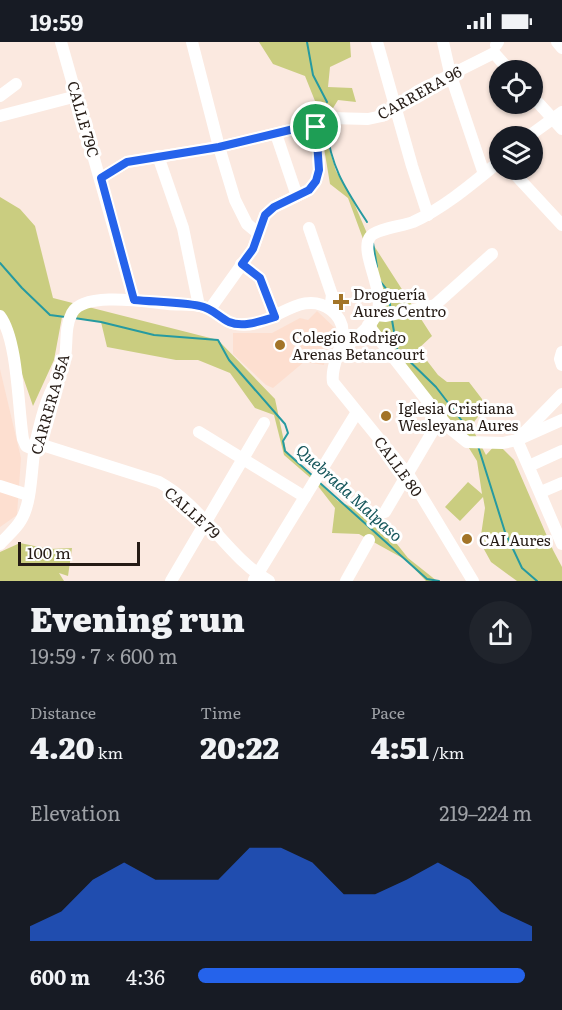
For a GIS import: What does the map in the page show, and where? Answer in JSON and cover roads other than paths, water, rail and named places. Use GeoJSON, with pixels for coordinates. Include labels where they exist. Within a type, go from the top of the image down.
{"type":"FeatureCollection","features":[{"type":"Feature","properties":{"kind":"street","name":"CALLE 79C"},"geometry":{"type":"LineString","coordinates":[[61,42],[134,300]]}},
{"type":"Feature","properties":{"kind":"street"},"geometry":{"type":"LineString","coordinates":[[192,42],[235,200],[247,224],[258,233]]}},
{"type":"Feature","properties":{"kind":"street"},"geometry":{"type":"LineString","coordinates":[[377,42],[428,215]]}},
{"type":"Feature","properties":{"kind":"street"},"geometry":{"type":"LineString","coordinates":[[443,42],[450,73],[484,174]]}},
{"type":"Feature","properties":{"kind":"street"},"geometry":{"type":"LineString","coordinates":[[557,42],[562,48]]}},
{"type":"Feature","properties":{"kind":"street"},"geometry":{"type":"LineString","coordinates":[[496,45],[504,60]]}},
{"type":"Feature","properties":{"kind":"street","name":"CARRERA 96"},"geometry":{"type":"LineString","coordinates":[[101,178],[127,162],[219,147],[298,128],[316,127],[330,118],[368,119],[382,116],[450,73],[485,59],[496,45]]}},
{"type":"Feature","properties":{"kind":"street"},"geometry":{"type":"LineString","coordinates":[[0,96],[16,84]]}},
{"type":"Feature","properties":{"kind":"street"},"geometry":{"type":"LineString","coordinates":[[0,116],[77,96]]}},
{"type":"Feature","properties":{"kind":"street"},"geometry":{"type":"LineString","coordinates":[[543,104],[557,115],[562,129]]}},
{"type":"Feature","properties":{"kind":"street"},"geometry":{"type":"LineString","coordinates":[[542,126],[557,115]]}},
{"type":"Feature","properties":{"kind":"street"},"geometry":{"type":"LineString","coordinates":[[205,308],[253,249],[261,223],[270,210],[309,190],[316,181],[319,170],[316,127]]}},
{"type":"Feature","properties":{"kind":"street"},"geometry":{"type":"LineString","coordinates":[[276,134],[297,196]]}},
{"type":"Feature","properties":{"kind":"street"},"geometry":{"type":"LineString","coordinates":[[158,156],[183,228],[205,308]]}},
{"type":"Feature","properties":{"kind":"street"},"geometry":{"type":"LineString","coordinates":[[339,354],[368,325],[376,315],[380,303],[367,247],[369,237],[375,232],[405,225],[428,215],[489,170]]}},
{"type":"Feature","properties":{"kind":"street"},"geometry":{"type":"LineString","coordinates":[[520,180],[562,225]]}},
{"type":"Feature","properties":{"kind":"street"},"geometry":{"type":"LineString","coordinates":[[309,228],[332,296],[330,309],[341,323],[344,336],[339,354]]}},
{"type":"Feature","properties":{"kind":"street"},"geometry":{"type":"LineString","coordinates":[[376,315],[386,316],[435,305],[492,254]]}},
{"type":"Feature","properties":{"kind":"street"},"geometry":{"type":"LineString","coordinates":[[242,264],[260,278],[275,317]]}},
{"type":"Feature","properties":{"kind":"street","name":"CARRERA 95A"},"geometry":{"type":"LineString","coordinates":[[0,544],[20,521],[26,509],[35,446],[48,398],[63,366],[66,331],[71,317],[81,304],[96,301],[134,300],[205,308],[231,322],[240,324],[250,324],[275,317],[291,307],[307,302],[320,304],[330,309]]}},
{"type":"Feature","properties":{"kind":"street"},"geometry":{"type":"LineString","coordinates":[[0,316],[12,350],[23,439],[26,446],[35,446]]}},
{"type":"Feature","properties":{"kind":"street"},"geometry":{"type":"LineString","coordinates":[[368,325],[441,417],[454,432],[467,442],[517,441],[562,420]]}},
{"type":"Feature","properties":{"kind":"street","name":"CALLE 80"},"geometry":{"type":"LineString","coordinates":[[339,354],[333,371],[333,382],[407,473],[473,581]]}},
{"type":"Feature","properties":{"kind":"street"},"geometry":{"type":"LineString","coordinates":[[517,441],[562,394]]}},
{"type":"Feature","properties":{"kind":"street"},"geometry":{"type":"LineString","coordinates":[[255,578],[357,412]]}},
{"type":"Feature","properties":{"kind":"street"},"geometry":{"type":"LineString","coordinates":[[385,512],[441,417]]}},
{"type":"Feature","properties":{"kind":"street"},"geometry":{"type":"LineString","coordinates":[[171,581],[264,423]]}},
{"type":"Feature","properties":{"kind":"street"},"geometry":{"type":"LineString","coordinates":[[200,432],[305,497]]}},
{"type":"Feature","properties":{"kind":"street"},"geometry":{"type":"LineString","coordinates":[[517,441],[558,522],[562,544]]}},
{"type":"Feature","properties":{"kind":"street","name":"CALLE 79"},"geometry":{"type":"LineString","coordinates":[[35,446],[159,482],[170,488],[206,521],[255,578],[269,581]]}},
{"type":"Feature","properties":{"kind":"street"},"geometry":{"type":"LineString","coordinates":[[529,466],[562,452]]}},
{"type":"Feature","properties":{"kind":"street"},"geometry":{"type":"LineString","coordinates":[[541,492],[562,483]]}},
{"type":"Feature","properties":{"kind":"street"},"geometry":{"type":"LineString","coordinates":[[0,486],[28,495]]}},
{"type":"Feature","properties":{"kind":"street"},"geometry":{"type":"LineString","coordinates":[[346,581],[369,540]]}},
{"type":"Feature","properties":{"kind":"waterway"},"geometry":{"type":"LineString","coordinates":[[307,42],[313,75],[327,102]]}},
{"type":"Feature","properties":{"kind":"waterway"},"geometry":{"type":"LineString","coordinates":[[326,126],[335,166],[367,222]]}},
{"type":"Feature","properties":{"kind":"waterway"},"geometry":{"type":"LineString","coordinates":[[373,243],[377,267]]}},
{"type":"Feature","properties":{"kind":"waterway","name":"Quebrada Malpaso"},"geometry":{"type":"LineString","coordinates":[[0,263],[50,315],[65,317]]}},
{"type":"Feature","properties":{"kind":"waterway"},"geometry":{"type":"LineString","coordinates":[[380,281],[388,291],[391,312]]}},
{"type":"Feature","properties":{"kind":"waterway","name":"Quebrada Malpaso"},"geometry":{"type":"LineString","coordinates":[[74,318],[154,335],[218,340],[229,360],[285,424],[288,433],[283,441],[285,451],[314,477]]}},
{"type":"Feature","properties":{"kind":"waterway"},"geometry":{"type":"LineString","coordinates":[[392,320],[397,349],[436,387],[469,430]]}},
{"type":"Feature","properties":{"kind":"waterway"},"geometry":{"type":"LineString","coordinates":[[478,446],[505,532],[522,568],[537,581]]}},
{"type":"Feature","properties":{"kind":"waterway","name":"Quebrada Malpaso"},"geometry":{"type":"LineString","coordinates":[[320,483],[427,579],[439,581]]}},
{"type":"Feature","properties":{"kind":"place","name":"Droguería Aures Centro"},"geometry":{"type":"Point","coordinates":[341,302]}},
{"type":"Feature","properties":{"kind":"place","name":"Colegio Rodrigo Arenas Betancourt"},"geometry":{"type":"Point","coordinates":[280,345]}},
{"type":"Feature","properties":{"kind":"place","name":"Iglesia Cristiana Wesleyana Aures"},"geometry":{"type":"Point","coordinates":[386,416]}},
{"type":"Feature","properties":{"kind":"place","name":"CAI Aures"},"geometry":{"type":"Point","coordinates":[467,539]}}]}
